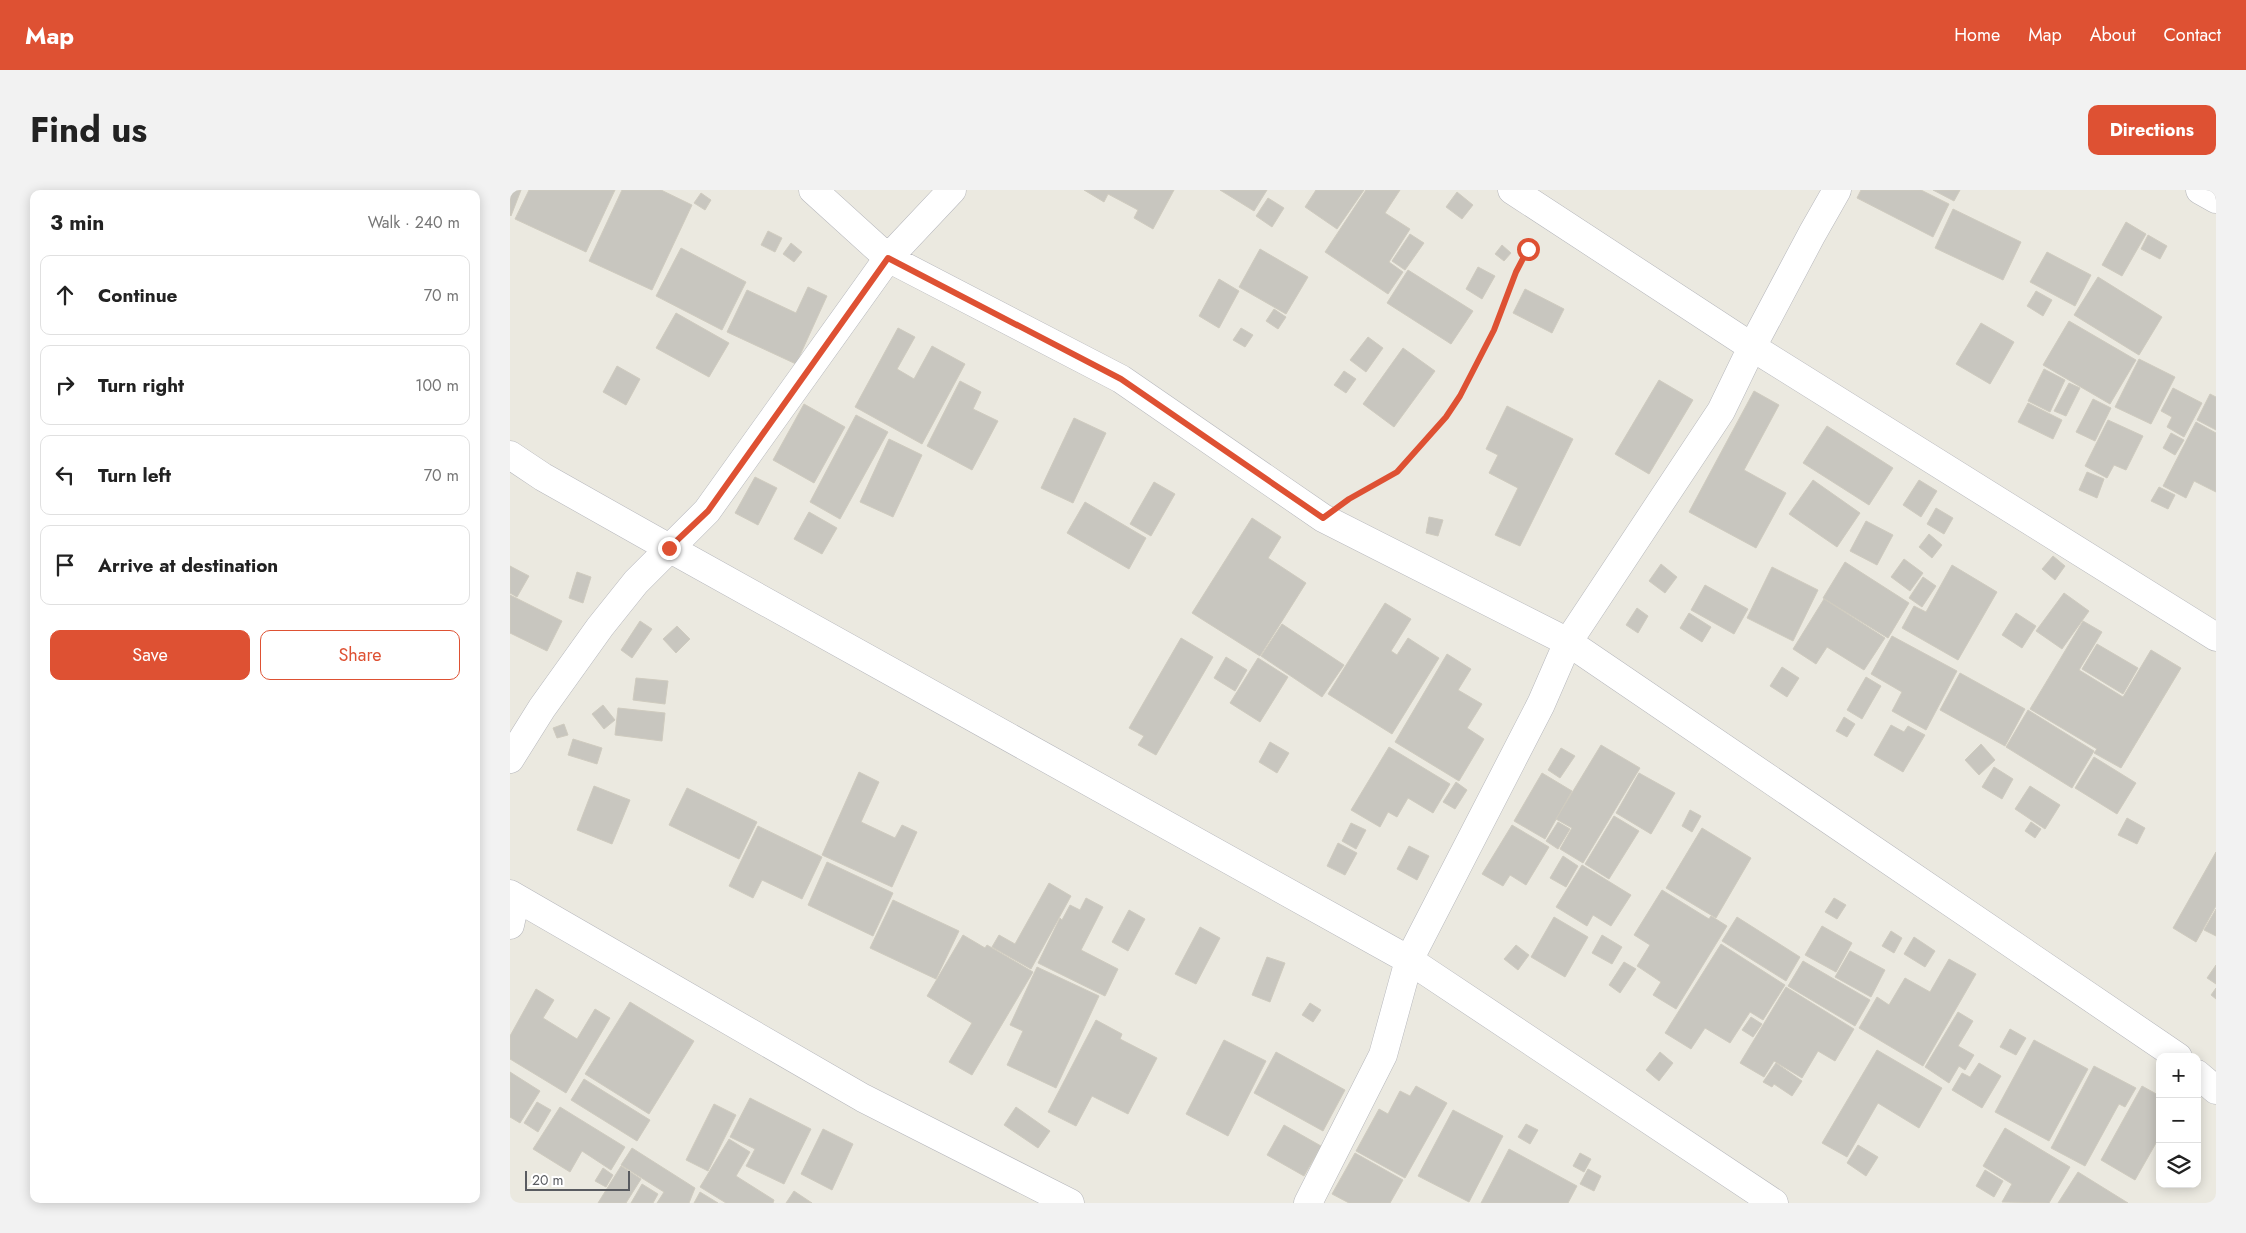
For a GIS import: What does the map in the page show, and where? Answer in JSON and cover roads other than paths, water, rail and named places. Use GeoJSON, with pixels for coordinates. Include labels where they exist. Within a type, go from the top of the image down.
{"type":"FeatureCollection","features":[{"type":"Feature","properties":{"kind":"street"},"geometry":{"type":"LineString","coordinates":[[813,190],[888,258],[1121,379],[1323,518],[1568,642],[2172,1053]]}},
{"type":"Feature","properties":{"kind":"street"},"geometry":{"type":"LineString","coordinates":[[510,759],[542,708],[600,627],[636,582],[708,511],[888,258],[952,190]]}},
{"type":"Feature","properties":{"kind":"street"},"geometry":{"type":"LineString","coordinates":[[1512,190],[1752,347],[2216,637]]}},
{"type":"Feature","properties":{"kind":"street"},"geometry":{"type":"LineString","coordinates":[[1308,1203],[1383,1055],[1409,960],[1541,704],[1568,642],[1722,411],[1752,347],[1812,234],[1838,190]]}},
{"type":"Feature","properties":{"kind":"street"},"geometry":{"type":"LineString","coordinates":[[2200,190],[2216,199]]}},
{"type":"Feature","properties":{"kind":"street"},"geometry":{"type":"LineString","coordinates":[[510,456],[543,477],[669,548],[1409,960],[1774,1203]]}},
{"type":"Feature","properties":{"kind":"street"},"geometry":{"type":"LineString","coordinates":[[510,925],[513,896],[862,1098],[1070,1203]]}},
{"type":"Feature","properties":{"kind":"street"},"geometry":{"type":"LineString","coordinates":[[2201,1077],[2216,1090]]}}]}
